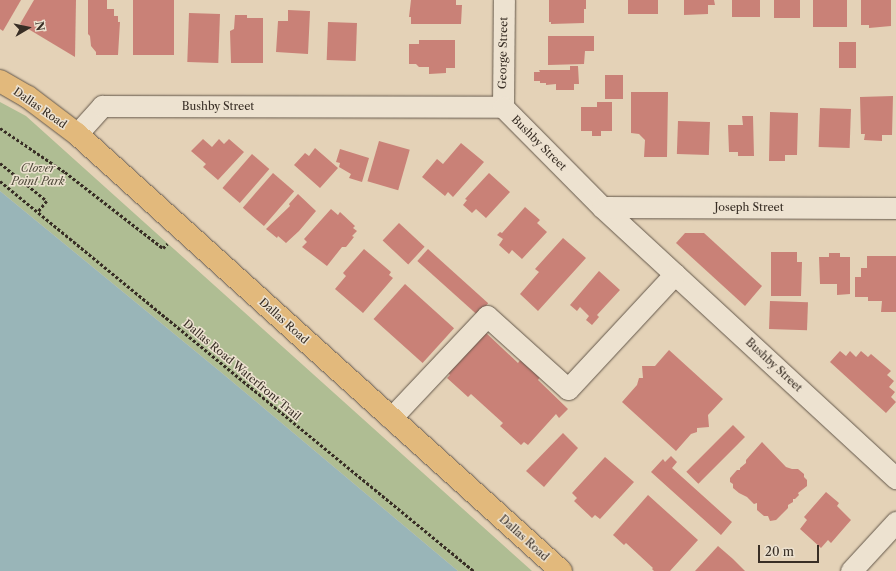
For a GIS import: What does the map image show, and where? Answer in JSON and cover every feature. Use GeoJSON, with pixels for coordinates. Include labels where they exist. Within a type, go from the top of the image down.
{"type":"FeatureCollection","features":[{"type":"Feature","properties":{"kind":"main road","name":"Dallas Road"},"geometry":{"type":"LineString","coordinates":[[0,81],[28,97],[77,134],[561,571]]}},
{"type":"Feature","properties":{"kind":"street","name":"George Street"},"geometry":{"type":"LineString","coordinates":[[502,107],[504,0]]}},
{"type":"Feature","properties":{"kind":"street","name":"Bushby Street"},"geometry":{"type":"LineString","coordinates":[[77,134],[102,106],[502,107],[602,206],[896,478]]}},
{"type":"Feature","properties":{"kind":"street","name":"Joseph Street"},"geometry":{"type":"LineString","coordinates":[[602,206],[896,208]]}},
{"type":"Feature","properties":{"kind":"street"},"geometry":{"type":"LineString","coordinates":[[391,418],[487,316],[568,389],[675,274]]}},
{"type":"Feature","properties":{"kind":"street"},"geometry":{"type":"LineString","coordinates":[[851,571],[896,522]]}},
{"type":"Feature","properties":{"kind":"path"},"geometry":{"type":"LineString","coordinates":[[0,128],[65,172],[163,248],[181,228]]}},
{"type":"Feature","properties":{"kind":"path"},"geometry":{"type":"LineString","coordinates":[[0,162],[47,201],[38,212]]}},
{"type":"Feature","properties":{"kind":"path","name":"Dallas Road Waterfront Trail"},"geometry":{"type":"LineString","coordinates":[[0,181],[474,571]]}},
{"type":"Feature","properties":{"kind":"green space","name":"Clover Point Park"},"geometry":{"type":"Polygon","coordinates":[[[0,102],[26,116],[532,571],[458,571],[222,373],[0,191],[0,102]]]}},
{"type":"Feature","properties":{"kind":"water"},"geometry":{"type":"Polygon","coordinates":[[[0,191],[222,373],[458,571],[0,571],[0,191]]]}},
{"type":"Feature","properties":{"kind":"building"},"geometry":{"type":"Polygon","coordinates":[[[0,0],[21,0],[3,31],[0,29],[0,0]]]}},
{"type":"Feature","properties":{"kind":"building"},"geometry":{"type":"Polygon","coordinates":[[[34,0],[76,0],[75,57],[20,24],[34,0]]]}},
{"type":"Feature","properties":{"kind":"building"},"geometry":{"type":"Polygon","coordinates":[[[88,0],[107,0],[107,9],[114,9],[114,16],[118,16],[118,22],[120,22],[118,55],[96,55],[96,52],[91,46],[90,36],[88,34],[88,0]]]}},
{"type":"Feature","properties":{"kind":"building"},"geometry":{"type":"Polygon","coordinates":[[[133,0],[174,0],[174,55],[133,55],[133,0]]]}},
{"type":"Feature","properties":{"kind":"building"},"geometry":{"type":"Polygon","coordinates":[[[411,0],[456,0],[456,5],[462,5],[461,24],[411,24],[411,17],[409,17],[411,0]]]}},
{"type":"Feature","properties":{"kind":"building"},"geometry":{"type":"Polygon","coordinates":[[[549,0],[586,0],[586,9],[584,9],[584,23],[551,24],[551,22],[549,22],[549,0]]]}},
{"type":"Feature","properties":{"kind":"building"},"geometry":{"type":"Polygon","coordinates":[[[628,0],[658,0],[658,14],[628,14],[628,0]]]}},
{"type":"Feature","properties":{"kind":"building"},"geometry":{"type":"Polygon","coordinates":[[[684,0],[714,0],[715,5],[708,5],[708,14],[684,15],[684,0]]]}},
{"type":"Feature","properties":{"kind":"building"},"geometry":{"type":"Polygon","coordinates":[[[732,0],[760,0],[760,17],[732,17],[732,0]]]}},
{"type":"Feature","properties":{"kind":"building"},"geometry":{"type":"Polygon","coordinates":[[[774,0],[800,0],[800,18],[774,18],[774,0]]]}},
{"type":"Feature","properties":{"kind":"building"},"geometry":{"type":"Polygon","coordinates":[[[813,0],[847,0],[847,27],[813,27],[813,0]]]}},
{"type":"Feature","properties":{"kind":"building"},"geometry":{"type":"Polygon","coordinates":[[[861,0],[891,0],[891,26],[869,28],[869,25],[861,25],[861,0]]]}},
{"type":"Feature","properties":{"kind":"building"},"geometry":{"type":"Polygon","coordinates":[[[288,10],[310,11],[308,54],[276,52],[278,21],[288,21],[288,10]]]}},
{"type":"Feature","properties":{"kind":"building"},"geometry":{"type":"Polygon","coordinates":[[[189,13],[220,14],[218,63],[187,62],[189,13]]]}},
{"type":"Feature","properties":{"kind":"building"},"geometry":{"type":"Polygon","coordinates":[[[235,15],[247,15],[247,18],[263,18],[263,63],[231,63],[230,31],[234,29],[235,15]]]}},
{"type":"Feature","properties":{"kind":"building"},"geometry":{"type":"Polygon","coordinates":[[[328,22],[357,23],[356,61],[327,60],[328,22]]]}},
{"type":"Feature","properties":{"kind":"building"},"geometry":{"type":"Polygon","coordinates":[[[548,36],[594,36],[594,51],[585,51],[584,64],[548,65],[548,36]]]}},
{"type":"Feature","properties":{"kind":"building"},"geometry":{"type":"Polygon","coordinates":[[[419,40],[455,40],[455,68],[446,68],[446,73],[429,74],[429,67],[419,67],[416,64],[409,64],[409,44],[419,44],[419,40]]]}},
{"type":"Feature","properties":{"kind":"building"},"geometry":{"type":"Polygon","coordinates":[[[839,42],[856,42],[856,68],[839,68],[839,42]]]}},
{"type":"Feature","properties":{"kind":"building"},"geometry":{"type":"Polygon","coordinates":[[[570,66],[578,66],[579,84],[574,84],[574,90],[556,90],[556,84],[546,85],[546,83],[540,83],[540,81],[534,81],[534,72],[540,72],[539,70],[570,70],[570,66]]]}},
{"type":"Feature","properties":{"kind":"building"},"geometry":{"type":"Polygon","coordinates":[[[605,75],[623,75],[623,99],[605,99],[605,75]]]}},
{"type":"Feature","properties":{"kind":"building"},"geometry":{"type":"Polygon","coordinates":[[[631,92],[668,92],[667,157],[644,157],[645,140],[639,134],[631,133],[631,92]]]}},
{"type":"Feature","properties":{"kind":"building"},"geometry":{"type":"Polygon","coordinates":[[[893,96],[892,135],[882,135],[882,141],[864,140],[865,134],[861,134],[860,97],[893,96]]]}},
{"type":"Feature","properties":{"kind":"building"},"geometry":{"type":"Polygon","coordinates":[[[597,102],[612,102],[612,131],[601,131],[601,136],[592,136],[592,131],[581,131],[581,107],[597,107],[597,102]]]}},
{"type":"Feature","properties":{"kind":"building"},"geometry":{"type":"Polygon","coordinates":[[[820,108],[851,109],[850,148],[819,147],[820,108]]]}},
{"type":"Feature","properties":{"kind":"building"},"geometry":{"type":"Polygon","coordinates":[[[770,112],[798,113],[797,155],[785,155],[785,161],[769,161],[770,112]]]}},
{"type":"Feature","properties":{"kind":"building"},"geometry":{"type":"Polygon","coordinates":[[[742,116],[753,116],[754,156],[738,156],[738,152],[729,152],[728,125],[743,125],[742,116]]]}},
{"type":"Feature","properties":{"kind":"building"},"geometry":{"type":"Polygon","coordinates":[[[678,121],[710,122],[709,155],[677,154],[678,121]]]}},
{"type":"Feature","properties":{"kind":"building"},"geometry":{"type":"Polygon","coordinates":[[[203,139],[212,147],[219,139],[224,144],[229,139],[244,152],[218,180],[203,167],[206,164],[191,151],[203,139]]]}},
{"type":"Feature","properties":{"kind":"building"},"geometry":{"type":"Polygon","coordinates":[[[379,141],[410,150],[398,190],[367,181],[379,141]]]}},
{"type":"Feature","properties":{"kind":"building"},"geometry":{"type":"Polygon","coordinates":[[[461,143],[484,162],[453,197],[448,192],[445,196],[422,177],[437,159],[443,164],[461,143]]]}},
{"type":"Feature","properties":{"kind":"building"},"geometry":{"type":"Polygon","coordinates":[[[315,148],[338,168],[320,188],[294,165],[305,153],[309,156],[315,148]]]}},
{"type":"Feature","properties":{"kind":"building"},"geometry":{"type":"Polygon","coordinates":[[[340,149],[369,158],[362,182],[349,178],[351,174],[339,167],[340,163],[336,162],[340,149]]]}},
{"type":"Feature","properties":{"kind":"building"},"geometry":{"type":"Polygon","coordinates":[[[252,154],[269,169],[240,203],[222,188],[252,154]]]}},
{"type":"Feature","properties":{"kind":"building"},"geometry":{"type":"Polygon","coordinates":[[[273,173],[294,191],[264,226],[243,208],[273,173]]]}},
{"type":"Feature","properties":{"kind":"building"},"geometry":{"type":"Polygon","coordinates":[[[489,173],[510,192],[486,218],[476,209],[472,213],[463,205],[467,200],[465,199],[489,173]]]}},
{"type":"Feature","properties":{"kind":"building"},"geometry":{"type":"Polygon","coordinates":[[[298,194],[316,211],[299,231],[286,243],[266,229],[290,206],[289,204],[298,194]]]}},
{"type":"Feature","properties":{"kind":"building"},"geometry":{"type":"Polygon","coordinates":[[[525,207],[540,220],[537,223],[547,232],[522,259],[512,250],[509,254],[499,245],[503,239],[497,235],[500,232],[502,233],[525,207]]]}},
{"type":"Feature","properties":{"kind":"building"},"geometry":{"type":"Polygon","coordinates":[[[331,209],[338,215],[340,212],[355,226],[353,228],[357,231],[352,236],[354,237],[346,247],[342,247],[327,266],[302,247],[307,242],[304,239],[331,209]]]}},
{"type":"Feature","properties":{"kind":"building"},"geometry":{"type":"Polygon","coordinates":[[[399,223],[425,247],[408,264],[383,241],[399,223]]]}},
{"type":"Feature","properties":{"kind":"building"},"geometry":{"type":"Polygon","coordinates":[[[685,233],[704,233],[762,286],[745,306],[676,243],[685,233]]]}},
{"type":"Feature","properties":{"kind":"building"},"geometry":{"type":"Polygon","coordinates":[[[563,238],[586,258],[538,311],[520,294],[539,272],[535,269],[563,238]]]}},
{"type":"Feature","properties":{"kind":"building"},"geometry":{"type":"Polygon","coordinates":[[[364,249],[391,272],[389,275],[393,278],[363,313],[335,289],[346,276],[343,273],[364,249]]]}},
{"type":"Feature","properties":{"kind":"building"},"geometry":{"type":"Polygon","coordinates":[[[428,249],[488,303],[477,315],[417,261],[428,249]]]}},
{"type":"Feature","properties":{"kind":"building"},"geometry":{"type":"Polygon","coordinates":[[[771,252],[797,252],[797,262],[802,262],[801,296],[771,296],[771,252]]]}},
{"type":"Feature","properties":{"kind":"building"},"geometry":{"type":"Polygon","coordinates":[[[829,253],[840,253],[840,257],[850,257],[850,294],[837,295],[837,284],[820,284],[819,257],[829,257],[829,253]]]}},
{"type":"Feature","properties":{"kind":"building"},"geometry":{"type":"Polygon","coordinates":[[[867,256],[896,256],[896,312],[881,312],[882,301],[868,301],[868,297],[855,297],[855,277],[861,277],[861,268],[867,268],[867,256]]]}},
{"type":"Feature","properties":{"kind":"building"},"geometry":{"type":"Polygon","coordinates":[[[599,271],[620,290],[597,315],[599,317],[592,325],[586,320],[589,316],[580,307],[577,311],[570,305],[599,271]]]}},
{"type":"Feature","properties":{"kind":"building"},"geometry":{"type":"Polygon","coordinates":[[[405,284],[454,328],[423,363],[374,319],[405,284]]]}},
{"type":"Feature","properties":{"kind":"building"},"geometry":{"type":"Polygon","coordinates":[[[770,301],[808,302],[807,330],[769,329],[770,301]]]}},
{"type":"Feature","properties":{"kind":"building"},"geometry":{"type":"Polygon","coordinates":[[[485,332],[518,363],[521,359],[540,377],[538,380],[568,409],[559,418],[556,414],[528,445],[524,442],[521,445],[500,426],[503,423],[471,394],[468,397],[447,378],[450,375],[448,373],[485,332]]]}},
{"type":"Feature","properties":{"kind":"building"},"geometry":{"type":"Polygon","coordinates":[[[669,350],[723,399],[708,415],[709,427],[697,428],[697,432],[691,434],[676,451],[622,402],[637,385],[639,378],[643,378],[642,366],[655,366],[669,350]]]}},
{"type":"Feature","properties":{"kind":"building"},"geometry":{"type":"Polygon","coordinates":[[[840,351],[846,356],[850,351],[856,357],[861,351],[868,357],[871,354],[891,371],[887,375],[894,381],[889,387],[895,392],[891,397],[896,402],[886,413],[830,362],[840,351]]]}},
{"type":"Feature","properties":{"kind":"building"},"geometry":{"type":"Polygon","coordinates":[[[733,425],[745,437],[698,484],[686,472],[733,425]]]}},
{"type":"Feature","properties":{"kind":"building"},"geometry":{"type":"Polygon","coordinates":[[[563,433],[578,448],[544,487],[526,471],[563,433]]]}},
{"type":"Feature","properties":{"kind":"building"},"geometry":{"type":"Polygon","coordinates":[[[762,442],[786,467],[798,469],[804,474],[804,477],[807,480],[807,486],[798,493],[799,495],[793,499],[793,502],[788,505],[788,508],[776,520],[770,521],[768,516],[764,516],[757,510],[757,503],[754,504],[747,497],[739,493],[733,488],[733,484],[730,482],[730,478],[737,470],[740,470],[740,468],[746,463],[746,460],[762,442]]]}},
{"type":"Feature","properties":{"kind":"building"},"geometry":{"type":"Polygon","coordinates":[[[671,456],[677,462],[672,468],[732,522],[721,535],[651,472],[663,459],[665,462],[671,456]]]}},
{"type":"Feature","properties":{"kind":"building"},"geometry":{"type":"Polygon","coordinates":[[[605,457],[634,482],[600,519],[595,515],[592,518],[574,501],[577,498],[572,493],[605,457]]]}},
{"type":"Feature","properties":{"kind":"building"},"geometry":{"type":"Polygon","coordinates":[[[826,492],[839,503],[837,506],[851,520],[831,543],[828,540],[821,548],[800,529],[807,520],[804,517],[826,492]]]}},
{"type":"Feature","properties":{"kind":"building"},"geometry":{"type":"Polygon","coordinates":[[[648,495],[698,540],[670,571],[654,571],[652,569],[653,568],[626,543],[624,545],[613,535],[648,495]]]}},
{"type":"Feature","properties":{"kind":"building"},"geometry":{"type":"Polygon","coordinates":[[[718,546],[733,559],[745,571],[695,571],[718,546]]]}}]}
